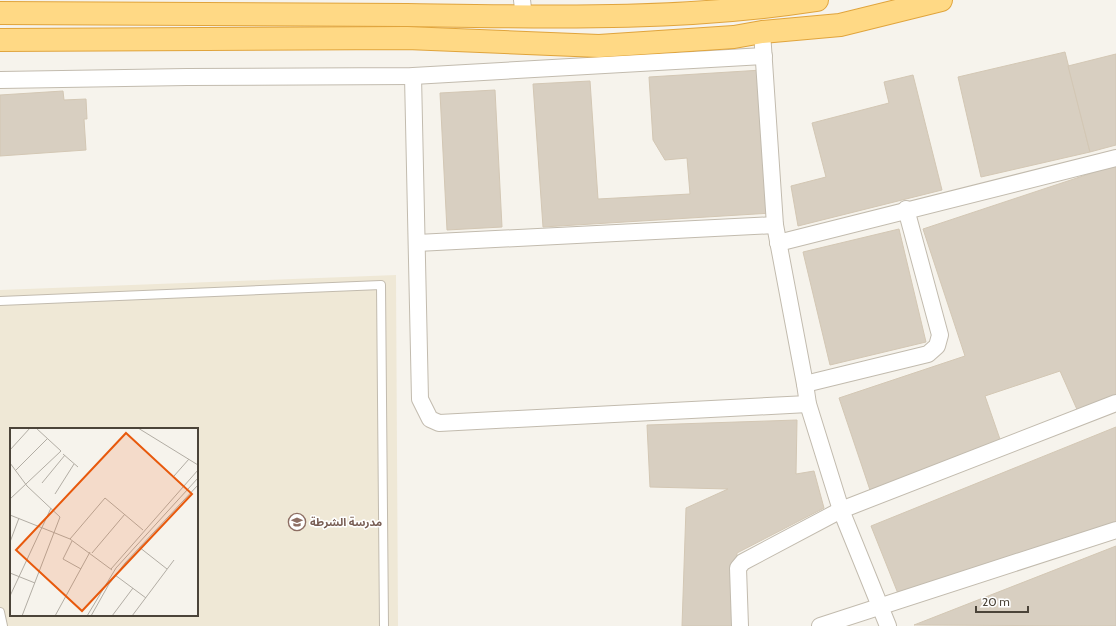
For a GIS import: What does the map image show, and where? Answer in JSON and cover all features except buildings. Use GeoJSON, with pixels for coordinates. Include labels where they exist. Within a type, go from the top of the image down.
{"type":"FeatureCollection","features":[{"type":"Feature","properties":{"kind":"highway"},"geometry":{"type":"LineString","coordinates":[[0,13],[523,8],[666,15],[773,3],[817,0]]}},
{"type":"Feature","properties":{"kind":"highway"},"geometry":{"type":"LineString","coordinates":[[0,40],[407,38],[599,46],[734,37],[762,32],[840,25],[941,0]]}},
{"type":"Feature","properties":{"kind":"street"},"geometry":{"type":"LineString","coordinates":[[762,32],[775,225],[806,384],[808,404],[841,510],[888,626]]}},
{"type":"Feature","properties":{"kind":"street"},"geometry":{"type":"LineString","coordinates":[[0,80],[413,76],[764,56]]}},
{"type":"Feature","properties":{"kind":"street"},"geometry":{"type":"LineString","coordinates":[[413,76],[420,399],[430,419],[439,423],[808,404]]}},
{"type":"Feature","properties":{"kind":"street"},"geometry":{"type":"LineString","coordinates":[[778,243],[906,209],[1116,158]]}},
{"type":"Feature","properties":{"kind":"street"},"geometry":{"type":"LineString","coordinates":[[806,384],[928,354],[937,346],[940,335],[906,209]]}},
{"type":"Feature","properties":{"kind":"street"},"geometry":{"type":"LineString","coordinates":[[417,243],[775,225]]}},
{"type":"Feature","properties":{"kind":"street"},"geometry":{"type":"LineString","coordinates":[[740,626],[738,568],[743,562],[841,510],[1116,403]]}},
{"type":"Feature","properties":{"kind":"street"},"geometry":{"type":"LineString","coordinates":[[820,626],[880,608],[1116,530]]}},
{"type":"Feature","properties":{"kind":"lane"},"geometry":{"type":"LineString","coordinates":[[0,301],[381,285],[384,626]]}},
{"type":"Feature","properties":{"kind":"lane"},"geometry":{"type":"LineString","coordinates":[[0,612],[4,626]]}},
{"type":"Feature","properties":{"kind":"shaded area","name":"مدرسة الشرطة"},"geometry":{"type":"Polygon","coordinates":[[[396,275],[398,626],[0,626],[0,290],[396,275]]]}},
{"type":"Feature","properties":{"kind":"place","name":"مدرسة الشرطة"},"geometry":{"type":"Point","coordinates":[297,522]}}]}
